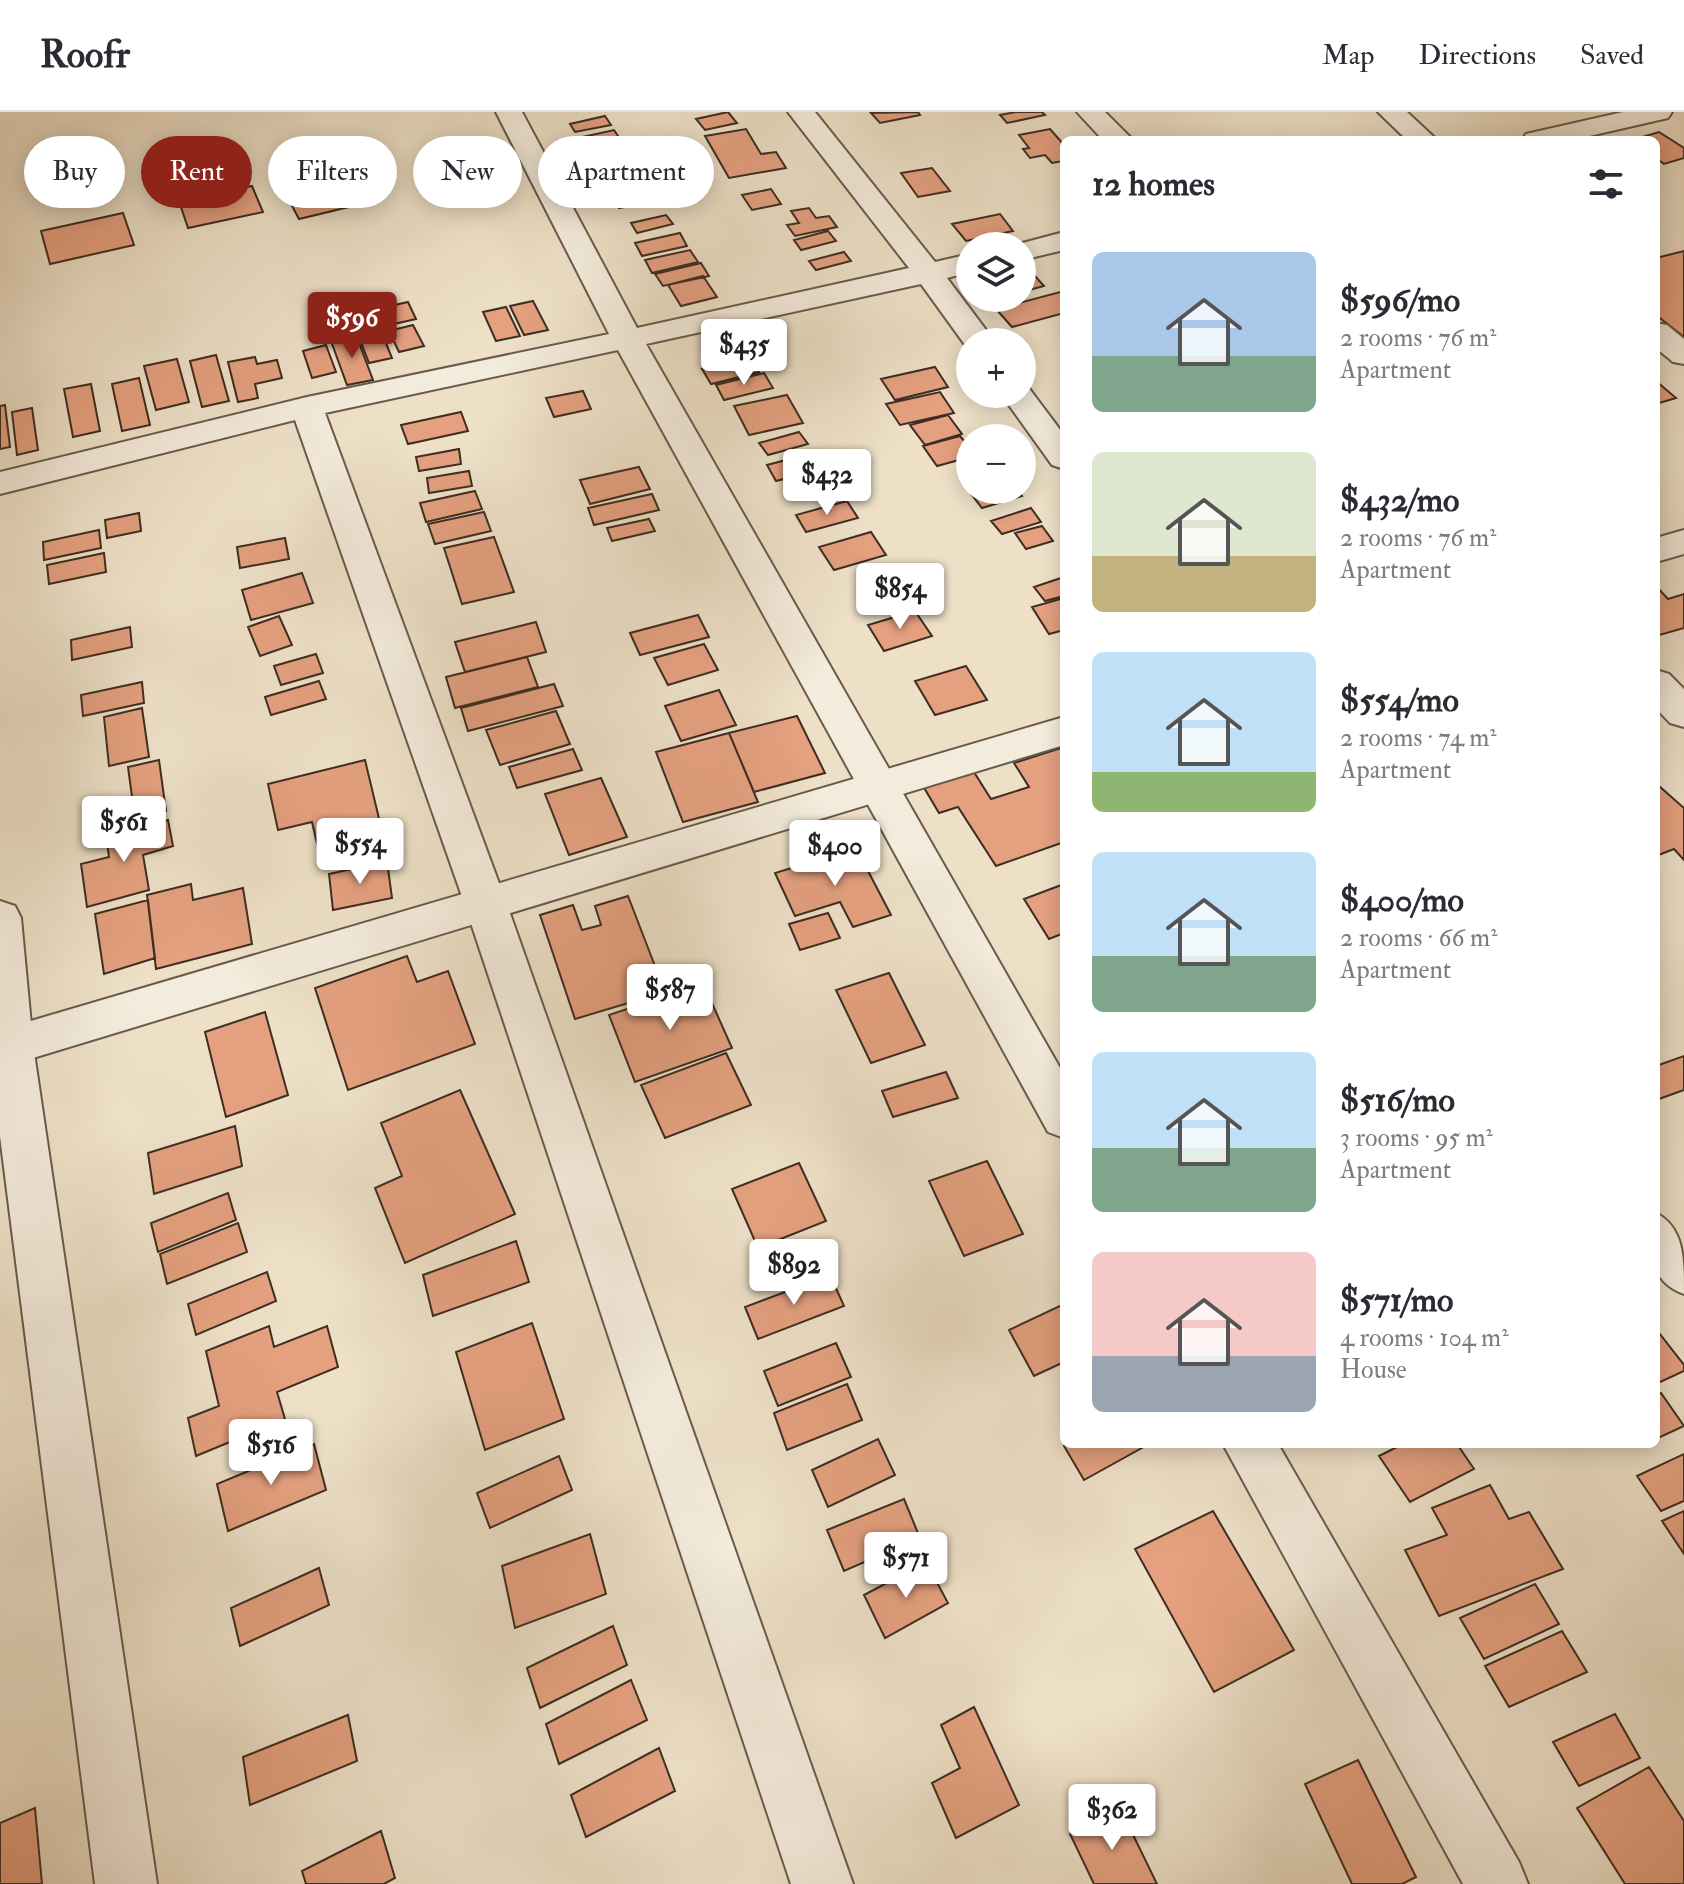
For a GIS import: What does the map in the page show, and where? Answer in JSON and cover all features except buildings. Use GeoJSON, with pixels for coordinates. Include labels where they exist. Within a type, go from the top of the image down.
{"type":"FeatureCollection","features":[{"type":"Feature","properties":{"kind":"street"},"geometry":{"type":"LineString","coordinates":[[509,112],[627,339],[1060,1111]]}},
{"type":"Feature","properties":{"kind":"street"},"geometry":{"type":"LineString","coordinates":[[801,112],[969,328]]}},
{"type":"Feature","properties":{"kind":"street"},"geometry":{"type":"LineString","coordinates":[[1090,112],[1115,136]]}},
{"type":"Feature","properties":{"kind":"street"},"geometry":{"type":"LineString","coordinates":[[1391,112],[1418,136]]}},
{"type":"Feature","properties":{"kind":"street"},"geometry":{"type":"LineString","coordinates":[[1554,136],[1659,112]]}},
{"type":"Feature","properties":{"kind":"street"},"geometry":{"type":"LineString","coordinates":[[1036,248],[1060,242]]}},
{"type":"Feature","properties":{"kind":"street"},"geometry":{"type":"LineString","coordinates":[[0,483],[307,407],[956,266]]}},
{"type":"Feature","properties":{"kind":"street"},"geometry":{"type":"LineString","coordinates":[[1660,335],[1684,355]]}},
{"type":"Feature","properties":{"kind":"street"},"geometry":{"type":"LineString","coordinates":[[307,407],[486,905],[822,1884]]}},
{"type":"Feature","properties":{"kind":"street"},"geometry":{"type":"LineString","coordinates":[[1027,408],[1060,453]]}},
{"type":"Feature","properties":{"kind":"street"},"geometry":{"type":"LineString","coordinates":[[1660,549],[1684,542]]}},
{"type":"Feature","properties":{"kind":"street"},"geometry":{"type":"LineString","coordinates":[[1660,688],[1684,713]]}},
{"type":"Feature","properties":{"kind":"street"},"geometry":{"type":"LineString","coordinates":[[5,1048],[1060,732]]}},
{"type":"Feature","properties":{"kind":"street"},"geometry":{"type":"LineString","coordinates":[[0,918],[5,1048],[126,1884]]}},
{"type":"Feature","properties":{"kind":"street"},"geometry":{"type":"LineString","coordinates":[[1660,1240],[1684,1271]]}},
{"type":"Feature","properties":{"kind":"street"},"geometry":{"type":"LineString","coordinates":[[1251,1448],[1497,1884]]}}]}
